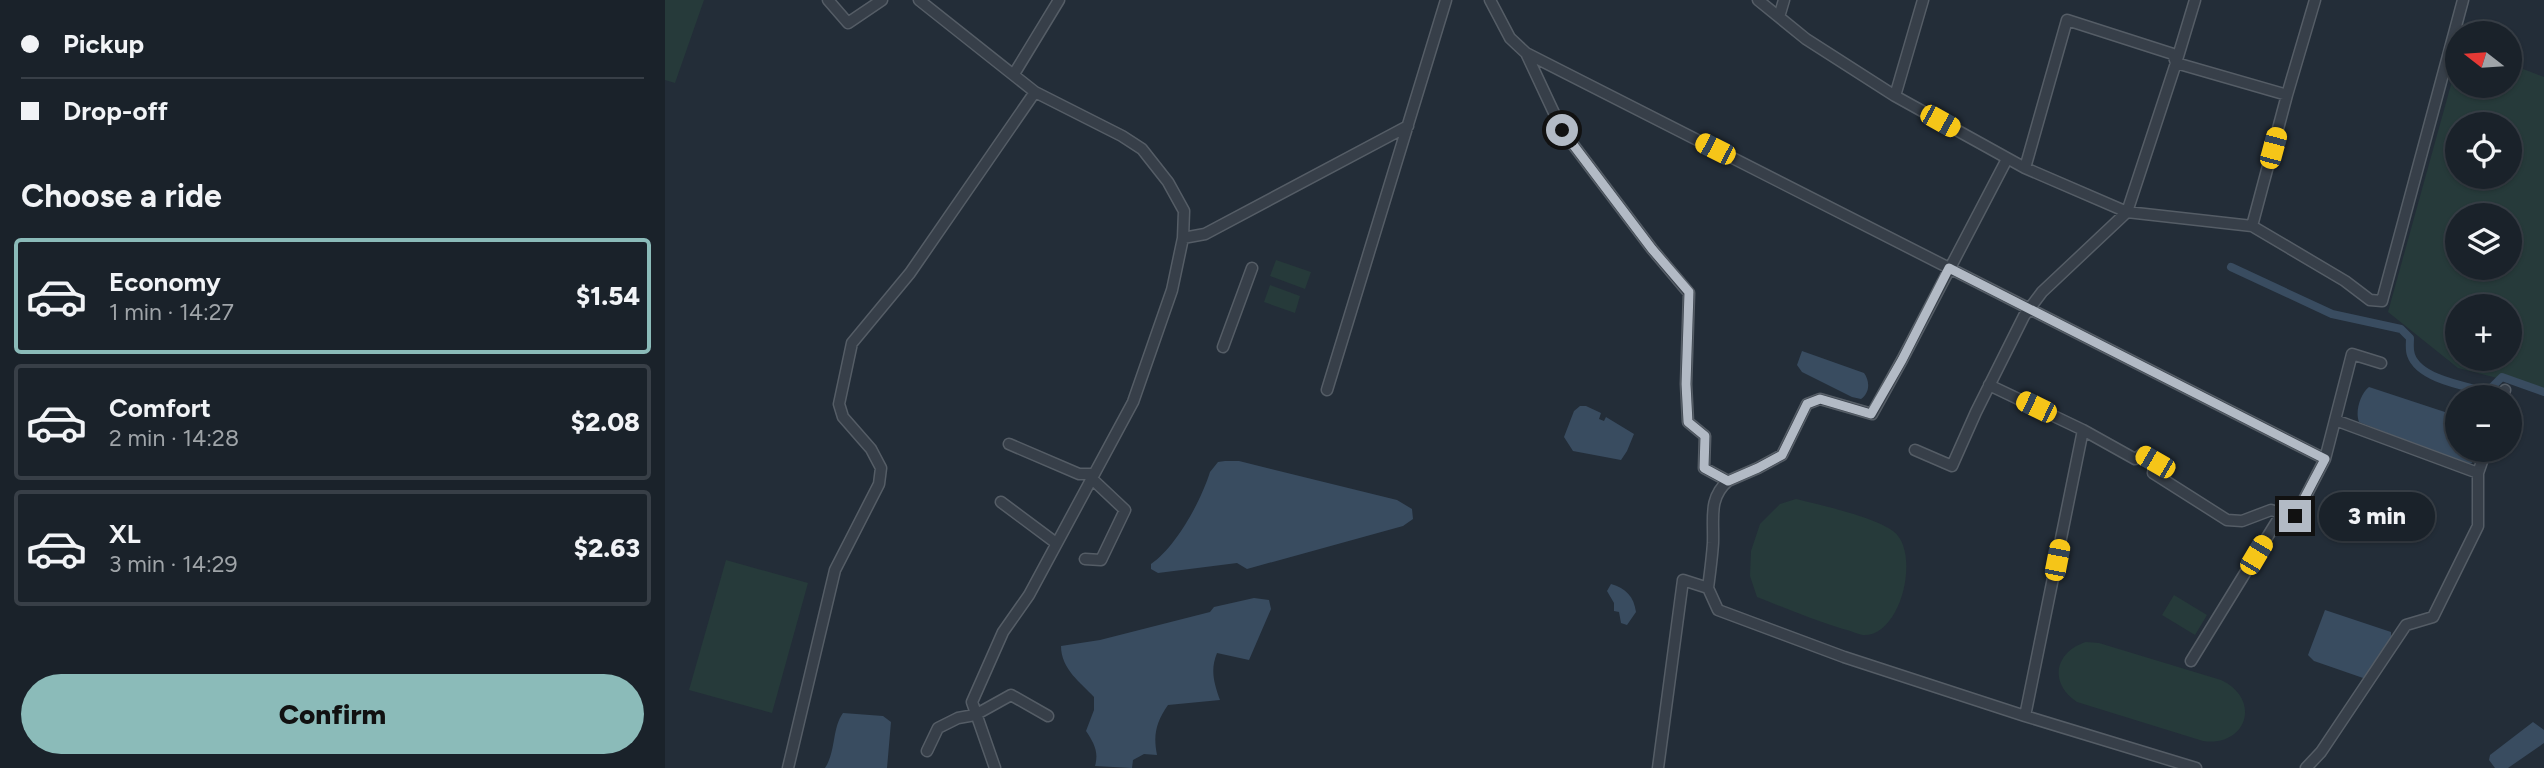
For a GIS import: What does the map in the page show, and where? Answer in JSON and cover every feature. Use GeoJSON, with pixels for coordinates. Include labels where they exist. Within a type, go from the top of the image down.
{"type":"FeatureCollection","features":[{"type":"Feature","properties":{"kind":"street"},"geometry":{"type":"LineString","coordinates":[[828,0],[848,23],[882,0]]}},
{"type":"Feature","properties":{"kind":"street"},"geometry":{"type":"LineString","coordinates":[[919,0],[1035,92],[1142,149],[1168,182],[1184,211],[1183,238],[1172,290],[1133,402],[1029,595],[1003,632],[972,702],[995,768]]}},
{"type":"Feature","properties":{"kind":"street"},"geometry":{"type":"LineString","coordinates":[[1014,74],[1059,0]]}},
{"type":"Feature","properties":{"kind":"street"},"geometry":{"type":"LineString","coordinates":[[1327,390],[1445,0]]}},
{"type":"Feature","properties":{"kind":"street"},"geometry":{"type":"LineString","coordinates":[[1490,0],[1510,38],[1525,52],[2325,459]]}},
{"type":"Feature","properties":{"kind":"street"},"geometry":{"type":"LineString","coordinates":[[1758,0],[1807,39],[1895,96],[2025,169],[2127,212],[2252,226],[2345,281],[2370,299],[2382,301],[2463,0]]}},
{"type":"Feature","properties":{"kind":"street"},"geometry":{"type":"LineString","coordinates":[[1779,17],[1784,0]]}},
{"type":"Feature","properties":{"kind":"street"},"geometry":{"type":"LineString","coordinates":[[1895,96],[1923,0]]}},
{"type":"Feature","properties":{"kind":"street"},"geometry":{"type":"LineString","coordinates":[[1915,450],[1952,466],[2024,316],[2042,292],[2127,212],[2195,0]]}},
{"type":"Feature","properties":{"kind":"street"},"geometry":{"type":"LineString","coordinates":[[2252,226],[2315,0]]}},
{"type":"Feature","properties":{"kind":"street"},"geometry":{"type":"LineString","coordinates":[[2025,169],[2067,20],[2173,54],[2176,63]]}},
{"type":"Feature","properties":{"kind":"street"},"geometry":{"type":"LineString","coordinates":[[1525,52],[1562,130],[1652,249],[1689,292],[1686,384],[1688,422],[1705,436],[1704,468],[1728,481]]}},
{"type":"Feature","properties":{"kind":"street"},"geometry":{"type":"LineString","coordinates":[[2176,63],[2287,95]]}},
{"type":"Feature","properties":{"kind":"street"},"geometry":{"type":"LineString","coordinates":[[788,768],[835,570],[879,484],[881,468],[871,449],[843,417],[839,404],[852,342],[910,273],[1035,92]]}},
{"type":"Feature","properties":{"kind":"street"},"geometry":{"type":"LineString","coordinates":[[1183,238],[1205,234],[1408,126]]}},
{"type":"Feature","properties":{"kind":"street"},"geometry":{"type":"LineString","coordinates":[[2007,159],[1871,414],[1820,399],[1807,404],[1782,455],[1728,481],[1718,490],[1712,506],[1713,542],[1708,588],[1718,610],[1844,657],[2196,768]]}},
{"type":"Feature","properties":{"kind":"street"},"geometry":{"type":"LineString","coordinates":[[1223,347],[1252,268]]}},
{"type":"Feature","properties":{"kind":"street"},"geometry":{"type":"LineString","coordinates":[[1989,385],[2083,430],[2135,459],[2142,454],[2155,462],[2153,473],[2227,520],[2242,521],[2271,510],[2295,516],[2325,459],[2352,354],[2381,363]]}},
{"type":"Feature","properties":{"kind":"street"},"geometry":{"type":"LineString","coordinates":[[2335,420],[2478,473]]}},
{"type":"Feature","properties":{"kind":"street"},"geometry":{"type":"LineString","coordinates":[[2025,716],[2083,430]]}},
{"type":"Feature","properties":{"kind":"street"},"geometry":{"type":"LineString","coordinates":[[1009,444],[1079,474],[1091,476],[1125,510],[1101,560],[1085,559]]}},
{"type":"Feature","properties":{"kind":"street"},"geometry":{"type":"LineString","coordinates":[[2307,768],[2321,752],[2406,625],[2433,617],[2479,526],[2478,473],[2482,462]]}},
{"type":"Feature","properties":{"kind":"street"},"geometry":{"type":"LineString","coordinates":[[1001,502],[1056,543]]}},
{"type":"Feature","properties":{"kind":"street"},"geometry":{"type":"LineString","coordinates":[[2191,661],[2282,513]]}},
{"type":"Feature","properties":{"kind":"street"},"geometry":{"type":"LineString","coordinates":[[1658,768],[1683,580],[1708,588]]}},
{"type":"Feature","properties":{"kind":"street"},"geometry":{"type":"LineString","coordinates":[[927,751],[938,728],[958,718],[975,715],[1011,695],[1048,716]]}},
{"type":"Feature","properties":{"kind":"green space"},"geometry":{"type":"Polygon","coordinates":[[[665,0],[704,0],[675,83],[665,80],[665,0]]]}},
{"type":"Feature","properties":{"kind":"green space"},"geometry":{"type":"Polygon","coordinates":[[[2522,69],[2544,77],[2544,390],[2470,371],[2522,371],[2522,294],[2445,294],[2445,358],[2388,312],[2447,98],[2522,98],[2522,69]]]}},
{"type":"Feature","properties":{"kind":"green space"},"geometry":{"type":"Polygon","coordinates":[[[1276,260],[1311,272],[1305,289],[1270,276],[1276,260]]]}},
{"type":"Feature","properties":{"kind":"green space"},"geometry":{"type":"Polygon","coordinates":[[[1270,285],[1300,296],[1295,313],[1264,302],[1270,285]]]}},
{"type":"Feature","properties":{"kind":"green space"},"geometry":{"type":"Polygon","coordinates":[[[1796,499],[1873,521],[1893,531],[1901,541],[1906,556],[1903,591],[1897,608],[1877,632],[1858,634],[1757,597],[1750,576],[1751,551],[1760,524],[1780,504],[1796,499]]]}},
{"type":"Feature","properties":{"kind":"green space"},"geometry":{"type":"Polygon","coordinates":[[[726,560],[808,583],[772,713],[689,690],[726,560]]]}},
{"type":"Feature","properties":{"kind":"green space"},"geometry":{"type":"Polygon","coordinates":[[[2174,595],[2207,615],[2195,635],[2162,615],[2174,595]]]}},
{"type":"Feature","properties":{"kind":"green space"},"geometry":{"type":"Polygon","coordinates":[[[2086,642],[2099,643],[2221,680],[2234,688],[2242,698],[2244,720],[2230,737],[2218,741],[2203,741],[2077,702],[2062,686],[2059,669],[2067,653],[2086,642]]]}},
{"type":"Feature","properties":{"kind":"water"},"geometry":{"type":"Polygon","coordinates":[[[1802,351],[1864,373],[1868,383],[1866,394],[1861,399],[1852,397],[1802,372],[1797,365],[1802,351]]]}},
{"type":"Feature","properties":{"kind":"water"},"geometry":{"type":"Polygon","coordinates":[[[2369,387],[2445,412],[2445,456],[2359,422],[2359,403],[2369,387]]]}},
{"type":"Feature","properties":{"kind":"water"},"geometry":{"type":"Polygon","coordinates":[[[1580,406],[1601,413],[1599,419],[1604,421],[1606,417],[1634,434],[1621,460],[1573,451],[1564,437],[1574,411],[1580,406]]]}},
{"type":"Feature","properties":{"kind":"water"},"geometry":{"type":"Polygon","coordinates":[[[1239,461],[1397,500],[1412,509],[1413,519],[1403,526],[1247,569],[1237,563],[1158,573],[1151,569],[1151,564],[1169,547],[1187,523],[1210,472],[1218,462],[1239,461]]]}},
{"type":"Feature","properties":{"kind":"water"},"geometry":{"type":"Polygon","coordinates":[[[1611,584],[1625,591],[1633,602],[1636,612],[1627,625],[1621,623],[1619,612],[1614,611],[1614,603],[1607,591],[1611,584]]]}},
{"type":"Feature","properties":{"kind":"water"},"geometry":{"type":"Polygon","coordinates":[[[1254,598],[1269,600],[1271,609],[1249,660],[1217,653],[1214,676],[1220,700],[1168,705],[1156,729],[1157,755],[1144,754],[1133,760],[1132,768],[1095,766],[1095,748],[1086,731],[1094,710],[1094,697],[1068,669],[1061,646],[1100,640],[1254,598]]]}},
{"type":"Feature","properties":{"kind":"water"},"geometry":{"type":"Polygon","coordinates":[[[2325,610],[2391,632],[2391,637],[2366,679],[2314,661],[2308,655],[2325,610]]]}},
{"type":"Feature","properties":{"kind":"water"},"geometry":{"type":"Polygon","coordinates":[[[843,713],[883,716],[891,722],[887,768],[825,768],[843,713]]]}},
{"type":"Feature","properties":{"kind":"water"},"geometry":{"type":"Polygon","coordinates":[[[2533,722],[2544,730],[2544,743],[2508,768],[2495,768],[2489,760],[2490,755],[2533,722]]]}},
{"type":"Feature","properties":{"kind":"waterway"},"geometry":{"type":"LineString","coordinates":[[2231,267],[2332,314],[2401,329],[2410,338],[2410,353],[2416,363],[2433,376],[2487,392],[2502,377],[2544,392]]}},
{"type":"Feature","properties":{"kind":"route"},"geometry":{"type":"LineString","coordinates":[[1562,130],[1652,249],[1689,292],[1686,384],[1688,422],[1705,436],[1704,468],[1728,481],[1782,455],[1807,404],[1820,399],[1871,414],[1949,268],[2325,459],[2295,516]]}}]}
